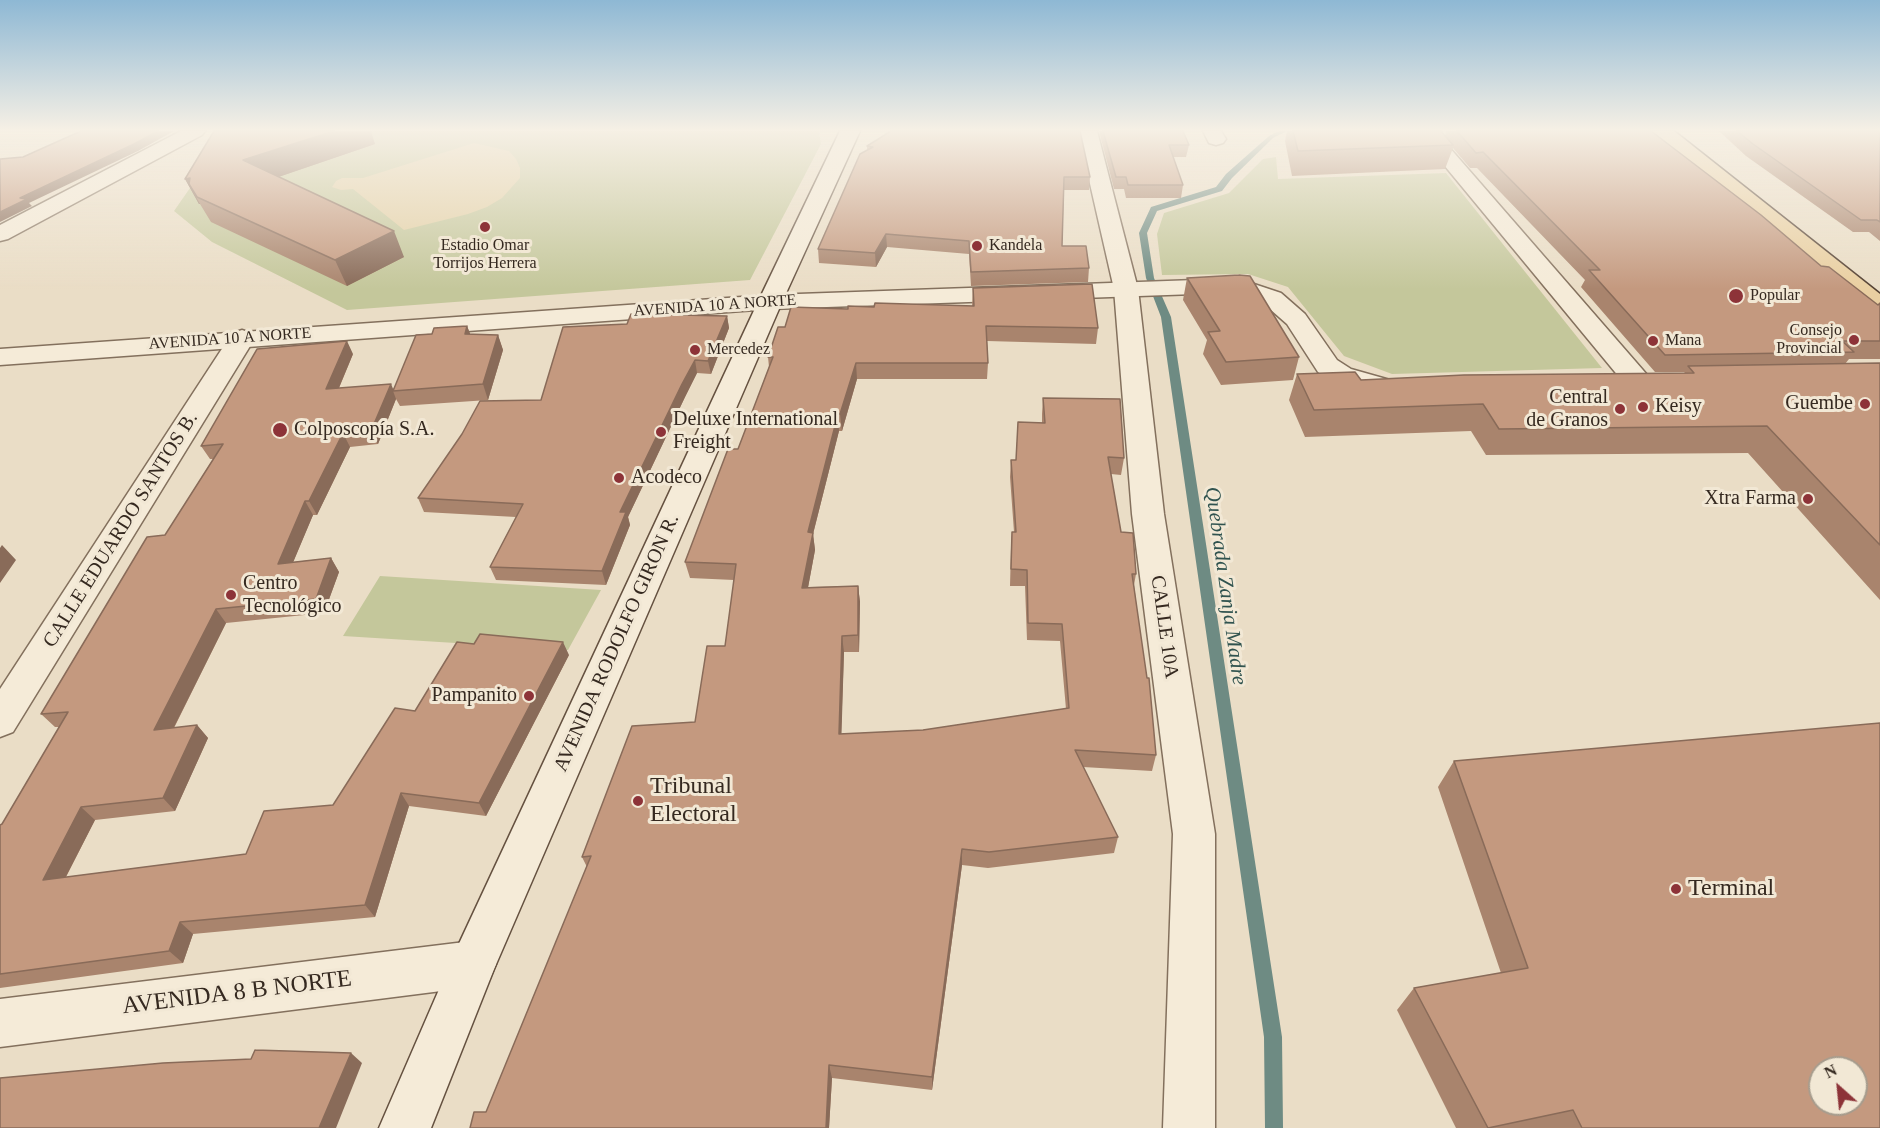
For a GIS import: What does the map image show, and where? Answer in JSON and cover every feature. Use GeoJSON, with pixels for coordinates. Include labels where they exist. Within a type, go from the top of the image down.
{"type":"FeatureCollection","features":[{"type":"Feature","properties":{"kind":"main road"},"geometry":{"type":"LineString","coordinates":[[1728,184],[1880,306]]}},
{"type":"Feature","properties":{"kind":"main road"},"geometry":{"type":"LineString","coordinates":[[1757,184],[1815,228]]}},
{"type":"Feature","properties":{"kind":"street"},"geometry":{"type":"LineString","coordinates":[[0,234],[95,184]]}},
{"type":"Feature","properties":{"kind":"street","name":"AVENIDA RODOLFO GIRON R."},"geometry":{"type":"LineString","coordinates":[[405,1128],[473,964],[770,302],[827,184]]}},
{"type":"Feature","properties":{"kind":"street","name":"CALLE 10A"},"geometry":{"type":"LineString","coordinates":[[1102,184],[1134,289],[1148,514],[1194,834],[1189,1128]]}},
{"type":"Feature","properties":{"kind":"street"},"geometry":{"type":"LineString","coordinates":[[1472,184],[1651,383],[1603,384]]}},
{"type":"Feature","properties":{"kind":"street","name":"AVENIDA 10 A NORTE"},"geometry":{"type":"LineString","coordinates":[[0,357],[770,302],[1189,287],[1241,288],[1272,298],[1296,319],[1327,366],[1333,371],[1370,384],[1397,387]]}},
{"type":"Feature","properties":{"kind":"street","name":"CALLE EDUARDO SANTOS B."},"geometry":{"type":"LineString","coordinates":[[0,721],[242,338]]}},
{"type":"Feature","properties":{"kind":"street","name":"AVENIDA 8 B NORTE"},"geometry":{"type":"LineString","coordinates":[[0,1023],[473,964]]}},
{"type":"Feature","properties":{"kind":"green space","name":"Estadio Omar Torrijos Herrera"},"geometry":{"type":"Polygon","coordinates":[[[193,184],[800,184],[750,280],[347,310],[212,242],[174,211],[193,184]]]}},
{"type":"Feature","properties":{"kind":"green space"},"geometry":{"type":"Polygon","coordinates":[[[1238,184],[1455,184],[1602,368],[1392,374],[1344,356],[1288,287],[1248,274],[1162,275],[1157,234],[1164,213],[1229,193],[1238,184]]]}},
{"type":"Feature","properties":{"kind":"green space"},"geometry":{"type":"Polygon","coordinates":[[[380,576],[601,590],[568,650],[343,636],[380,576]]]}},
{"type":"Feature","properties":{"kind":"sand"},"geometry":{"type":"Polygon","coordinates":[[[334,184],[515,184],[502,198],[487,207],[404,230],[353,189],[341,190],[332,187],[334,184]]]}},
{"type":"Feature","properties":{"kind":"building"},"geometry":{"type":"Polygon","coordinates":[[[0,184],[50,184],[20,198],[27,199],[0,212],[0,184]]]}},
{"type":"Feature","properties":{"kind":"building"},"geometry":{"type":"Polygon","coordinates":[[[189,184],[293,184],[394,231],[335,260],[197,197],[189,184]]]}},
{"type":"Feature","properties":{"kind":"building"},"geometry":{"type":"Polygon","coordinates":[[[847,184],[1064,184],[1062,246],[1086,246],[1089,268],[971,272],[969,241],[886,234],[875,253],[818,249],[847,184]]]}},
{"type":"Feature","properties":{"kind":"building"},"geometry":{"type":"Polygon","coordinates":[[[1128,184],[1183,185],[1128,185],[1128,184]]]}},
{"type":"Feature","properties":{"kind":"building"},"geometry":{"type":"Polygon","coordinates":[[[1514,184],[1720,184],[1821,266],[1829,267],[1878,305],[1880,303],[1880,341],[1842,341],[1854,352],[1665,355],[1589,270],[1600,270],[1514,184]]]}},
{"type":"Feature","properties":{"kind":"building"},"geometry":{"type":"Polygon","coordinates":[[[1809,184],[1880,184],[1880,222],[1861,220],[1809,184]]]}},
{"type":"Feature","properties":{"kind":"building"},"geometry":{"type":"Polygon","coordinates":[[[1250,276],[1299,357],[1226,362],[1208,332],[1220,331],[1187,278],[1250,276]]]}},
{"type":"Feature","properties":{"kind":"building"},"geometry":{"type":"Polygon","coordinates":[[[1092,284],[1098,328],[986,326],[988,363],[856,363],[840,414],[838,414],[808,532],[813,533],[802,588],[858,586],[858,635],[842,636],[839,734],[923,730],[1069,708],[1062,624],[1028,623],[1027,570],[1011,569],[1012,532],[1016,532],[1011,460],[1016,460],[1018,422],[1045,423],[1043,398],[1120,399],[1124,458],[1108,457],[1121,532],[1133,533],[1136,574],[1132,574],[1147,678],[1149,678],[1156,755],[1075,750],[1118,837],[989,852],[962,849],[932,1077],[829,1065],[826,1128],[470,1128],[474,1112],[486,1112],[591,856],[582,857],[632,726],[695,722],[707,646],[725,646],[736,564],[685,562],[728,449],[738,449],[773,357],[768,357],[778,327],[785,327],[791,307],[848,309],[848,306],[874,307],[875,303],[974,306],[973,288],[1092,284]]]}},
{"type":"Feature","properties":{"kind":"building"},"geometry":{"type":"Polygon","coordinates":[[[631,314],[727,316],[708,361],[695,360],[682,384],[620,512],[626,512],[602,571],[490,567],[523,504],[418,498],[462,434],[480,401],[541,400],[563,327],[627,324],[631,314]]]}},
{"type":"Feature","properties":{"kind":"building"},"geometry":{"type":"Polygon","coordinates":[[[467,326],[465,334],[498,335],[483,384],[393,391],[416,335],[432,334],[434,328],[467,326]]]}},
{"type":"Feature","properties":{"kind":"building"},"geometry":{"type":"Polygon","coordinates":[[[347,341],[326,389],[391,384],[371,431],[343,433],[309,501],[305,501],[278,564],[331,558],[316,599],[216,609],[154,730],[197,725],[163,798],[81,807],[43,880],[246,854],[264,811],[333,805],[395,708],[415,711],[457,642],[474,644],[480,634],[563,642],[479,803],[401,793],[365,905],[180,922],[169,951],[0,974],[0,825],[68,712],[41,714],[147,537],[165,535],[223,444],[201,446],[257,349],[347,341]]]}},
{"type":"Feature","properties":{"kind":"building"},"geometry":{"type":"Polygon","coordinates":[[[1880,363],[1880,545],[1767,426],[1499,429],[1483,404],[1314,410],[1297,374],[1355,372],[1361,380],[1464,375],[1694,373],[1688,366],[1880,363]]]}},
{"type":"Feature","properties":{"kind":"building","name":"Terminal"},"geometry":{"type":"Polygon","coordinates":[[[1880,723],[1880,1128],[1582,1128],[1573,1110],[1488,1128],[1414,988],[1528,968],[1454,761],[1880,723]]]}},
{"type":"Feature","properties":{"kind":"building"},"geometry":{"type":"Polygon","coordinates":[[[255,1050],[351,1053],[319,1128],[0,1128],[0,1078],[163,1063],[251,1059],[255,1050]]]}},
{"type":"Feature","properties":{"kind":"waterway","name":"Quebrada Zanja Madre"},"geometry":{"type":"LineString","coordinates":[[1223,184],[1219,189],[1154,209],[1143,233],[1150,278],[1166,317],[1273,1037],[1274,1128]]}},
{"type":"Feature","properties":{"kind":"place","name":"Estadio Omar Torrijos Herrera"},"geometry":{"type":"Point","coordinates":[485,227]}},
{"type":"Feature","properties":{"kind":"place","name":"Kandela"},"geometry":{"type":"Point","coordinates":[977,246]}},
{"type":"Feature","properties":{"kind":"place","name":"Popular"},"geometry":{"type":"Point","coordinates":[1736,296]}},
{"type":"Feature","properties":{"kind":"place","name":"Consejo Provincial"},"geometry":{"type":"Point","coordinates":[1854,340]}},
{"type":"Feature","properties":{"kind":"place","name":"Mana"},"geometry":{"type":"Point","coordinates":[1653,341]}},
{"type":"Feature","properties":{"kind":"place","name":"Mercedez"},"geometry":{"type":"Point","coordinates":[695,350]}},
{"type":"Feature","properties":{"kind":"place","name":"Guembe"},"geometry":{"type":"Point","coordinates":[1865,404]}},
{"type":"Feature","properties":{"kind":"place","name":"Keisy"},"geometry":{"type":"Point","coordinates":[1643,407]}},
{"type":"Feature","properties":{"kind":"place","name":"Central de Granos"},"geometry":{"type":"Point","coordinates":[1620,409]}},
{"type":"Feature","properties":{"kind":"place","name":"Colposcopía S.A."},"geometry":{"type":"Point","coordinates":[280,430]}},
{"type":"Feature","properties":{"kind":"place","name":"Deluxe International Freight"},"geometry":{"type":"Point","coordinates":[661,432]}},
{"type":"Feature","properties":{"kind":"place","name":"Acodeco"},"geometry":{"type":"Point","coordinates":[619,478]}},
{"type":"Feature","properties":{"kind":"place","name":"Xtra Farma"},"geometry":{"type":"Point","coordinates":[1808,499]}},
{"type":"Feature","properties":{"kind":"place","name":"Centro Tecnológico"},"geometry":{"type":"Point","coordinates":[231,595]}},
{"type":"Feature","properties":{"kind":"place","name":"Pampanito"},"geometry":{"type":"Point","coordinates":[529,696]}},
{"type":"Feature","properties":{"kind":"place","name":"Tribunal Electoral"},"geometry":{"type":"Point","coordinates":[638,801]}},
{"type":"Feature","properties":{"kind":"place","name":"Terminal"},"geometry":{"type":"Point","coordinates":[1676,889]}}]}
